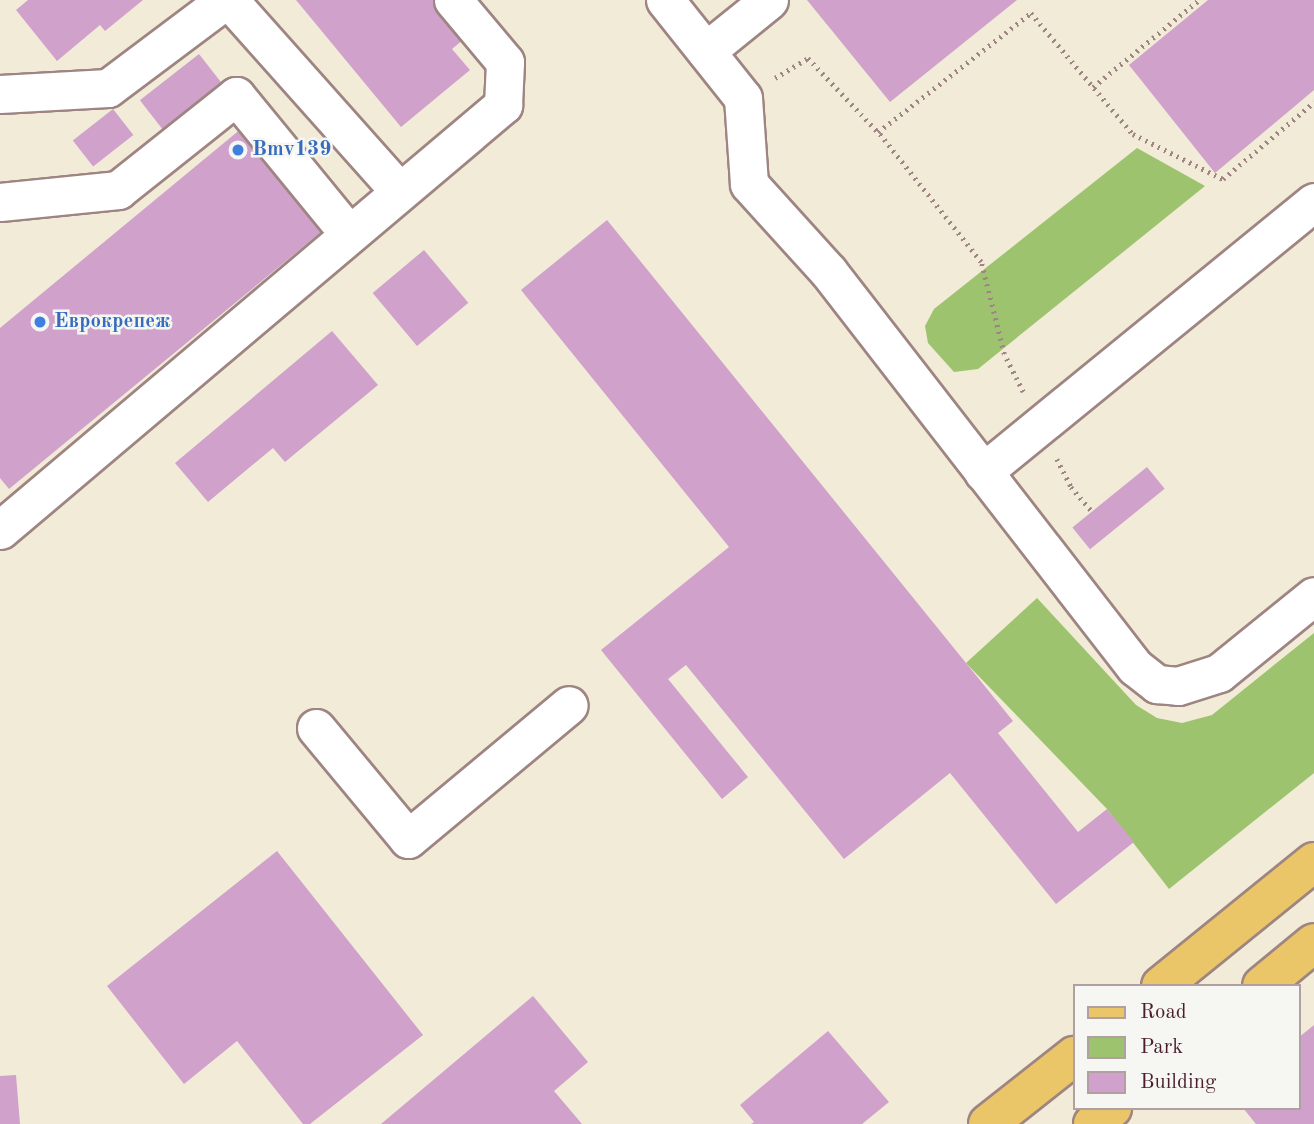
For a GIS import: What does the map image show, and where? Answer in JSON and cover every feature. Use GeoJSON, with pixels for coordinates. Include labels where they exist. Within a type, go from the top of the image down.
{"type":"FeatureCollection","features":[{"type":"Feature","properties":{"kind":"main road"},"geometry":{"type":"LineString","coordinates":[[1163,984],[1314,862]]}},
{"type":"Feature","properties":{"kind":"main road"},"geometry":{"type":"LineString","coordinates":[[1264,984],[1314,943]]}},
{"type":"Feature","properties":{"kind":"main road"},"geometry":{"type":"LineString","coordinates":[[988,1124],[1072,1058]]}},
{"type":"Feature","properties":{"kind":"main road"},"geometry":{"type":"LineString","coordinates":[[1093,1124],[1110,1110]]}},
{"type":"Feature","properties":{"kind":"lane"},"geometry":{"type":"LineString","coordinates":[[0,94],[108,88],[227,0],[399,191]]}},
{"type":"Feature","properties":{"kind":"lane"},"geometry":{"type":"LineString","coordinates":[[0,530],[348,233],[503,106],[505,62],[453,0]]}},
{"type":"Feature","properties":{"kind":"lane"},"geometry":{"type":"LineString","coordinates":[[665,0],[720,39],[743,98],[749,184],[828,271],[1102,628],[1135,667],[1157,684],[1178,686],[1219,673],[1314,596]]}},
{"type":"Feature","properties":{"kind":"lane"},"geometry":{"type":"LineString","coordinates":[[720,39],[769,0]]}},
{"type":"Feature","properties":{"kind":"lane"},"geometry":{"type":"LineString","coordinates":[[0,202],[118,190],[236,96],[348,233]]}},
{"type":"Feature","properties":{"kind":"lane"},"geometry":{"type":"LineString","coordinates":[[983,472],[1314,202]]}},
{"type":"Feature","properties":{"kind":"lane"},"geometry":{"type":"LineString","coordinates":[[316,728],[408,839],[569,705]]}},
{"type":"Feature","properties":{"kind":"path"},"geometry":{"type":"LineString","coordinates":[[1093,87],[1199,0]]}},
{"type":"Feature","properties":{"kind":"path"},"geometry":{"type":"LineString","coordinates":[[878,132],[1031,13],[1133,134],[1223,179],[1314,103]]}},
{"type":"Feature","properties":{"kind":"path"},"geometry":{"type":"LineString","coordinates":[[720,39],[777,79],[808,58],[878,132],[981,262],[1004,354],[1071,487],[1093,512]]}},
{"type":"Feature","properties":{"kind":"green space"},"geometry":{"type":"Polygon","coordinates":[[[1137,148],[1205,186],[978,369],[954,372],[928,343],[925,326],[934,309],[1137,148]]]}},
{"type":"Feature","properties":{"kind":"green space"},"geometry":{"type":"Polygon","coordinates":[[[1037,598],[1136,705],[1157,718],[1182,723],[1212,715],[1314,633],[1314,773],[1169,889],[1107,809],[966,663],[1037,598]]]}},
{"type":"Feature","properties":{"kind":"building"},"geometry":{"type":"Polygon","coordinates":[[[28,0],[143,0],[105,31],[100,25],[57,61],[16,10],[28,0]]]}},
{"type":"Feature","properties":{"kind":"building"},"geometry":{"type":"Polygon","coordinates":[[[296,0],[441,0],[470,34],[452,49],[470,70],[401,127],[296,0]]]}},
{"type":"Feature","properties":{"kind":"building"},"geometry":{"type":"Polygon","coordinates":[[[807,0],[1017,0],[890,102],[807,0]]]}},
{"type":"Feature","properties":{"kind":"building"},"geometry":{"type":"Polygon","coordinates":[[[1208,0],[1314,0],[1314,90],[1215,173],[1129,65],[1208,0]]]}},
{"type":"Feature","properties":{"kind":"building"},"geometry":{"type":"Polygon","coordinates":[[[199,54],[223,85],[164,131],[140,100],[199,54]]]}},
{"type":"Feature","properties":{"kind":"building"},"geometry":{"type":"Polygon","coordinates":[[[113,109],[133,135],[93,166],[73,140],[113,109]]]}},
{"type":"Feature","properties":{"kind":"building"},"geometry":{"type":"Polygon","coordinates":[[[242,128],[326,228],[9,489],[0,478],[0,328],[242,128]]]}},
{"type":"Feature","properties":{"kind":"building"},"geometry":{"type":"Polygon","coordinates":[[[607,220],[1013,721],[998,733],[1078,832],[1107,809],[1134,842],[1056,904],[950,773],[844,859],[686,665],[668,679],[748,777],[722,799],[601,650],[729,547],[521,290],[607,220]]]}},
{"type":"Feature","properties":{"kind":"building"},"geometry":{"type":"Polygon","coordinates":[[[424,250],[468,303],[417,346],[373,293],[424,250]]]}},
{"type":"Feature","properties":{"kind":"building"},"geometry":{"type":"Polygon","coordinates":[[[332,331],[378,385],[285,462],[273,448],[208,502],[175,463],[332,331]]]}},
{"type":"Feature","properties":{"kind":"building"},"geometry":{"type":"Polygon","coordinates":[[[1147,467],[1165,489],[1090,549],[1072,527],[1147,467]]]}},
{"type":"Feature","properties":{"kind":"building"},"geometry":{"type":"Polygon","coordinates":[[[277,851],[423,1035],[310,1124],[303,1124],[237,1041],[184,1084],[107,986],[277,851]]]}},
{"type":"Feature","properties":{"kind":"building"},"geometry":{"type":"Polygon","coordinates":[[[533,996],[588,1062],[554,1091],[582,1124],[381,1124],[533,996]]]}},
{"type":"Feature","properties":{"kind":"building"},"geometry":{"type":"Polygon","coordinates":[[[1314,1025],[1314,1124],[1256,1124],[1245,1110],[1300,1110],[1300,1036],[1314,1025]]]}},
{"type":"Feature","properties":{"kind":"building"},"geometry":{"type":"Polygon","coordinates":[[[828,1031],[889,1102],[862,1124],[751,1124],[754,1122],[740,1105],[828,1031]]]}},
{"type":"Feature","properties":{"kind":"building"},"geometry":{"type":"Polygon","coordinates":[[[16,1075],[20,1124],[0,1124],[0,1076],[16,1075]]]}},
{"type":"Feature","properties":{"kind":"place","name":"Bmv139"},"geometry":{"type":"Point","coordinates":[238,150]}},
{"type":"Feature","properties":{"kind":"place","name":"Еврокрепеж"},"geometry":{"type":"Point","coordinates":[40,322]}}]}
